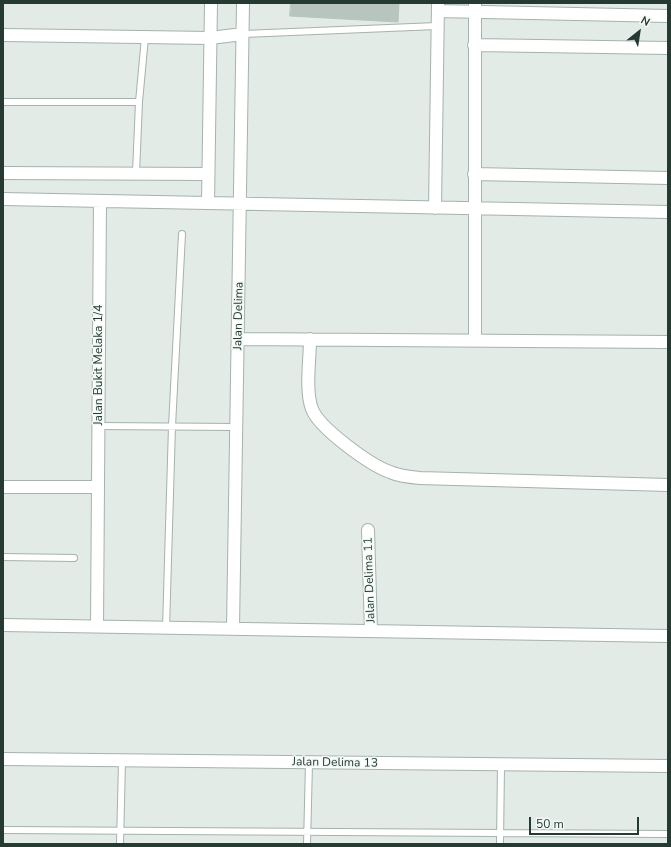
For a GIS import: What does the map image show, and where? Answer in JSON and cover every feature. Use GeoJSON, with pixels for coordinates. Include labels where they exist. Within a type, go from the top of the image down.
{"type":"FeatureCollection","features":[{"type":"Feature","properties":{"kind":"street"},"geometry":{"type":"LineString","coordinates":[[208,203],[211,3]]}},
{"type":"Feature","properties":{"kind":"street","name":"Jalan Delima"},"geometry":{"type":"LineString","coordinates":[[233,628],[244,3]]}},
{"type":"Feature","properties":{"kind":"street"},"geometry":{"type":"LineString","coordinates":[[435,208],[438,7],[668,16]]}},
{"type":"Feature","properties":{"kind":"street"},"geometry":{"type":"LineString","coordinates":[[474,8],[475,340]]}},
{"type":"Feature","properties":{"kind":"street"},"geometry":{"type":"LineString","coordinates":[[3,35],[210,38],[243,34]]}},
{"type":"Feature","properties":{"kind":"street"},"geometry":{"type":"LineString","coordinates":[[474,45],[668,48]]}},
{"type":"Feature","properties":{"kind":"street"},"geometry":{"type":"LineString","coordinates":[[3,173],[208,174]]}},
{"type":"Feature","properties":{"kind":"street"},"geometry":{"type":"LineString","coordinates":[[474,174],[668,178]]}},
{"type":"Feature","properties":{"kind":"street"},"geometry":{"type":"LineString","coordinates":[[3,199],[668,212]]}},
{"type":"Feature","properties":{"kind":"street","name":"Jalan Bukit Melaka 1/4"},"geometry":{"type":"LineString","coordinates":[[97,626],[100,201]]}},
{"type":"Feature","properties":{"kind":"street"},"geometry":{"type":"LineString","coordinates":[[238,339],[668,342]]}},
{"type":"Feature","properties":{"kind":"street"},"geometry":{"type":"LineString","coordinates":[[310,339],[310,400],[312,410],[319,422],[375,465],[389,472],[405,477],[420,478],[668,485]]}},
{"type":"Feature","properties":{"kind":"street"},"geometry":{"type":"LineString","coordinates":[[3,487],[98,487]]}},
{"type":"Feature","properties":{"kind":"street","name":"Jalan Delima 11"},"geometry":{"type":"LineString","coordinates":[[368,530],[371,631]]}},
{"type":"Feature","properties":{"kind":"street"},"geometry":{"type":"LineString","coordinates":[[3,625],[668,636]]}},
{"type":"Feature","properties":{"kind":"street","name":"Jalan Delima 13"},"geometry":{"type":"LineString","coordinates":[[3,759],[668,766]]}},
{"type":"Feature","properties":{"kind":"lane"},"geometry":{"type":"LineString","coordinates":[[243,34],[438,26]]}},
{"type":"Feature","properties":{"kind":"lane"},"geometry":{"type":"LineString","coordinates":[[136,173],[139,102],[145,37]]}},
{"type":"Feature","properties":{"kind":"lane"},"geometry":{"type":"LineString","coordinates":[[3,102],[139,102]]}},
{"type":"Feature","properties":{"kind":"lane"},"geometry":{"type":"LineString","coordinates":[[166,628],[172,426],[182,234]]}},
{"type":"Feature","properties":{"kind":"lane"},"geometry":{"type":"LineString","coordinates":[[98,426],[237,427]]}},
{"type":"Feature","properties":{"kind":"lane"},"geometry":{"type":"LineString","coordinates":[[3,557],[74,558]]}},
{"type":"Feature","properties":{"kind":"lane"},"geometry":{"type":"LineString","coordinates":[[120,844],[122,761]]}},
{"type":"Feature","properties":{"kind":"lane"},"geometry":{"type":"LineString","coordinates":[[307,844],[308,763]]}},
{"type":"Feature","properties":{"kind":"lane"},"geometry":{"type":"LineString","coordinates":[[500,844],[502,765]]}},
{"type":"Feature","properties":{"kind":"lane"},"geometry":{"type":"LineString","coordinates":[[3,830],[668,834]]}},
{"type":"Feature","properties":{"kind":"building"},"geometry":{"type":"Polygon","coordinates":[[[291,3],[399,3],[398,22],[290,16],[291,3]]]}}]}
